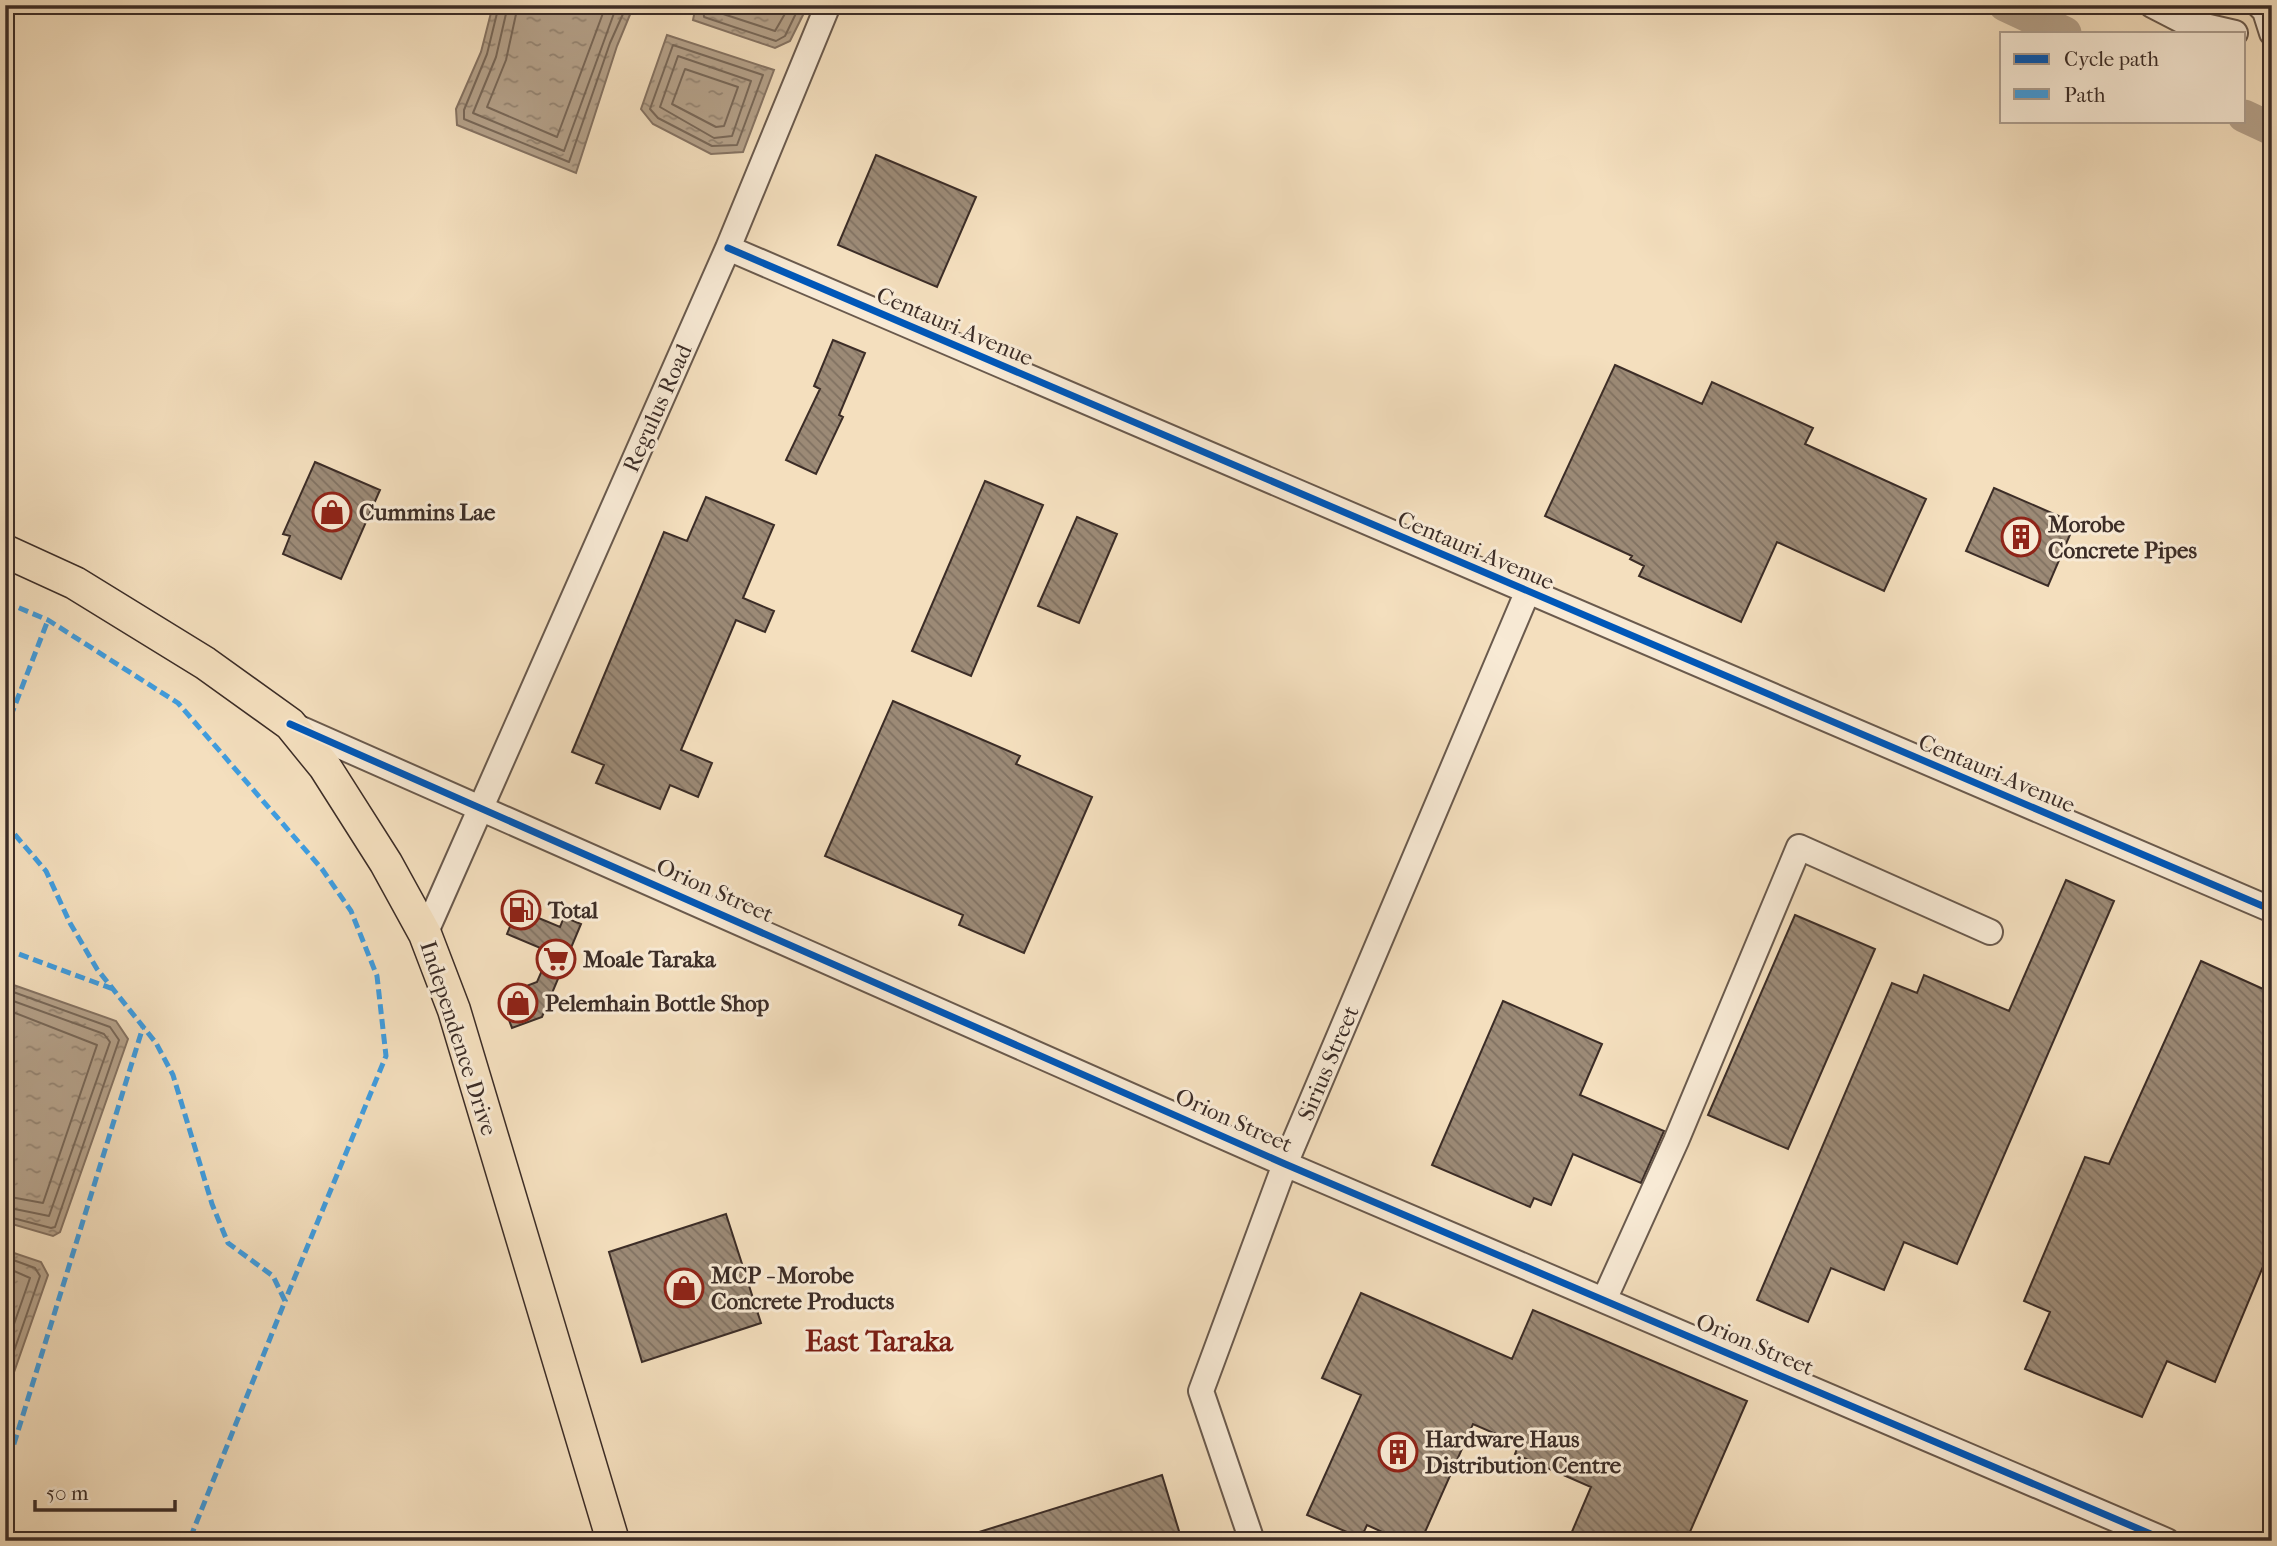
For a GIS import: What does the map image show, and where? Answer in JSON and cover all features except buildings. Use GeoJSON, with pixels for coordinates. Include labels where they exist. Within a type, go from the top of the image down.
{"type":"FeatureCollection","features":[{"type":"Feature","properties":{"kind":"main road","name":"Independence Drive"},"geometry":{"type":"LineString","coordinates":[[5,551],[95,596],[205,663],[290,724],[346,800],[425,934],[454,1010],[613,1541]]}},
{"type":"Feature","properties":{"kind":"street","name":"Regulus Road"},"geometry":{"type":"LineString","coordinates":[[425,934],[728,248],[828,5]]}},
{"type":"Feature","properties":{"kind":"street"},"geometry":{"type":"LineString","coordinates":[[2152,5],[2183,21],[2231,32]]}},
{"type":"Feature","properties":{"kind":"street"},"geometry":{"type":"LineString","coordinates":[[2259,5],[2265,11],[2272,33]]}},
{"type":"Feature","properties":{"kind":"street"},"geometry":{"type":"LineString","coordinates":[[2246,35],[2272,41]]}},
{"type":"Feature","properties":{"kind":"street","name":"Centauri Avenue"},"geometry":{"type":"LineString","coordinates":[[728,248],[1527,593],[2272,910]]}},
{"type":"Feature","properties":{"kind":"street","name":"Sirius Street"},"geometry":{"type":"LineString","coordinates":[[1252,1541],[1201,1391],[1285,1164],[1527,593]]}},
{"type":"Feature","properties":{"kind":"street","name":"Orion Street"},"geometry":{"type":"LineString","coordinates":[[290,724],[1285,1164],[2167,1541]]}},
{"type":"Feature","properties":{"kind":"street"},"geometry":{"type":"LineString","coordinates":[[1604,1300],[1676,1140],[1799,847],[1990,932]]}},
{"type":"Feature","properties":{"kind":"water"},"geometry":{"type":"Polygon","coordinates":[[[493,5],[634,5],[617,46],[576,173],[457,125],[456,109],[481,52],[493,5]]]}},
{"type":"Feature","properties":{"kind":"water"},"geometry":{"type":"Polygon","coordinates":[[[696,5],[808,5],[790,41],[775,48],[693,20],[696,5]]]}},
{"type":"Feature","properties":{"kind":"water"},"geometry":{"type":"Polygon","coordinates":[[[667,35],[774,70],[743,152],[711,154],[653,124],[641,109],[667,35]]]}},
{"type":"Feature","properties":{"kind":"water"},"geometry":{"type":"Polygon","coordinates":[[[5,982],[116,1021],[128,1039],[60,1232],[53,1236],[5,1222],[5,982]]]}},
{"type":"Feature","properties":{"kind":"water"},"geometry":{"type":"Polygon","coordinates":[[[5,1250],[41,1262],[48,1275],[5,1398],[5,1250]]]}},
{"type":"Feature","properties":{"kind":"waterway"},"geometry":{"type":"LineString","coordinates":[[2005,5],[2063,32]]}},
{"type":"Feature","properties":{"kind":"waterway"},"geometry":{"type":"LineString","coordinates":[[2246,117],[2272,129]]}},
{"type":"Feature","properties":{"kind":"marked path"},"geometry":{"type":"LineString","coordinates":[[5,602],[48,620],[178,703],[322,869],[351,911],[377,976],[386,1056],[285,1301]]}},
{"type":"Feature","properties":{"kind":"marked path"},"geometry":{"type":"LineString","coordinates":[[5,731],[48,620]]}},
{"type":"Feature","properties":{"kind":"marked path"},"geometry":{"type":"LineString","coordinates":[[5,823],[46,871],[70,923],[97,969],[156,1043],[173,1075],[212,1204],[228,1243],[273,1276],[285,1301],[189,1541]]}},
{"type":"Feature","properties":{"kind":"marked path"},"geometry":{"type":"LineString","coordinates":[[5,949],[113,989]]}},
{"type":"Feature","properties":{"kind":"marked path"},"geometry":{"type":"LineString","coordinates":[[5,1473],[143,1027]]}},
{"type":"Feature","properties":{"kind":"cycle path"},"geometry":{"type":"LineString","coordinates":[[728,248],[2272,910]]}},
{"type":"Feature","properties":{"kind":"cycle path"},"geometry":{"type":"LineString","coordinates":[[290,724],[1285,1164],[2167,1541]]}},
{"type":"Feature","properties":{"kind":"place","name":"Cummins Lae"},"geometry":{"type":"Point","coordinates":[332,512]}},
{"type":"Feature","properties":{"kind":"place","name":"Morobe Concrete Pipes"},"geometry":{"type":"Point","coordinates":[2021,537]}},
{"type":"Feature","properties":{"kind":"place","name":"Total"},"geometry":{"type":"Point","coordinates":[521,910]}},
{"type":"Feature","properties":{"kind":"place","name":"Moale Taraka"},"geometry":{"type":"Point","coordinates":[556,959]}},
{"type":"Feature","properties":{"kind":"place","name":"Pelemhain Bottle Shop"},"geometry":{"type":"Point","coordinates":[518,1003]}},
{"type":"Feature","properties":{"kind":"place","name":"MCP - Morobe Concrete Products"},"geometry":{"type":"Point","coordinates":[684,1288]}},
{"type":"Feature","properties":{"kind":"place","name":"Hardware Haus Distribution Centre"},"geometry":{"type":"Point","coordinates":[1398,1452]}},
{"type":"Feature","properties":{"kind":"district","name":"East Taraka"},"geometry":{"type":"Point","coordinates":[879,1341]}}]}
